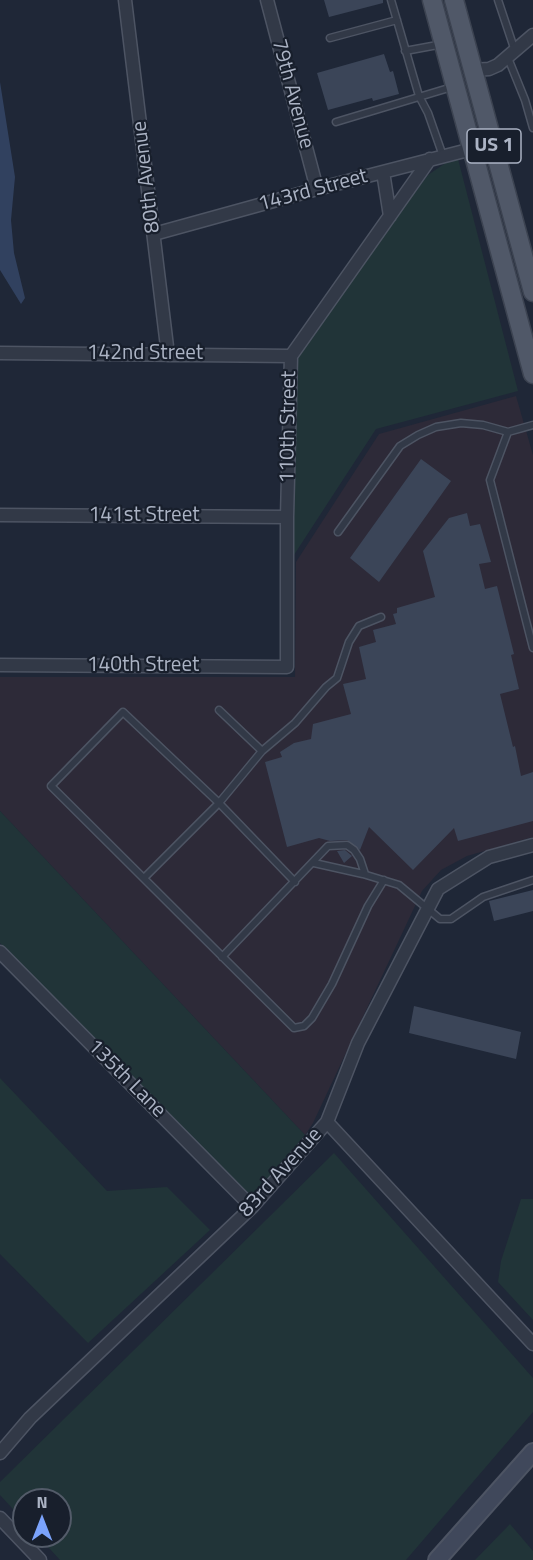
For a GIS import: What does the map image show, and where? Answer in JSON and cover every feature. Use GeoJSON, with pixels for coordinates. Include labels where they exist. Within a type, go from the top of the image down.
{"type":"FeatureCollection","features":[{"type":"Feature","properties":{"kind":"main road","name":"US 1"},"geometry":{"type":"LineString","coordinates":[[432,0],[533,374]]}},
{"type":"Feature","properties":{"kind":"main road","name":"US 1"},"geometry":{"type":"LineString","coordinates":[[454,0],[533,292]]}},
{"type":"Feature","properties":{"kind":"main road"},"geometry":{"type":"LineString","coordinates":[[444,44],[458,61],[473,70]]}},
{"type":"Feature","properties":{"kind":"main road"},"geometry":{"type":"LineString","coordinates":[[437,1560],[533,1452]]}},
{"type":"Feature","properties":{"kind":"street","name":"80th Avenue"},"geometry":{"type":"LineString","coordinates":[[125,0],[168,355]]}},
{"type":"Feature","properties":{"kind":"street","name":"79th Avenue"},"geometry":{"type":"LineString","coordinates":[[267,0],[317,189]]}},
{"type":"Feature","properties":{"kind":"street"},"geometry":{"type":"LineString","coordinates":[[473,70],[489,69],[512,55],[533,35]]}},
{"type":"Feature","properties":{"kind":"street","name":"143rd Street"},"geometry":{"type":"LineString","coordinates":[[154,234],[472,149]]}},
{"type":"Feature","properties":{"kind":"street","name":"110th Street"},"geometry":{"type":"LineString","coordinates":[[287,667],[287,517],[291,356],[390,216],[437,158]]}},
{"type":"Feature","properties":{"kind":"street"},"geometry":{"type":"LineString","coordinates":[[383,172],[390,216]]}},
{"type":"Feature","properties":{"kind":"street","name":"142nd Street"},"geometry":{"type":"LineString","coordinates":[[0,353],[291,356]]}},
{"type":"Feature","properties":{"kind":"street","name":"141st Street"},"geometry":{"type":"LineString","coordinates":[[0,516],[287,517]]}},
{"type":"Feature","properties":{"kind":"street","name":"140th Street"},"geometry":{"type":"LineString","coordinates":[[0,665],[287,667]]}},
{"type":"Feature","properties":{"kind":"street","name":"83rd Avenue"},"geometry":{"type":"LineString","coordinates":[[0,1453],[30,1418],[252,1207],[327,1122],[358,1043],[438,889],[489,857],[533,845]]}},
{"type":"Feature","properties":{"kind":"street","name":"135th Lane"},"geometry":{"type":"LineString","coordinates":[[0,952],[252,1207]]}},
{"type":"Feature","properties":{"kind":"street"},"geometry":{"type":"LineString","coordinates":[[327,1122],[533,1344]]}},
{"type":"Feature","properties":{"kind":"street"},"geometry":{"type":"LineString","coordinates":[[0,1518],[40,1560]]}},
{"type":"Feature","properties":{"kind":"lane"},"geometry":{"type":"LineString","coordinates":[[392,0],[419,96],[428,113],[437,158]]}},
{"type":"Feature","properties":{"kind":"lane"},"geometry":{"type":"LineString","coordinates":[[498,0],[533,128]]}},
{"type":"Feature","properties":{"kind":"lane"},"geometry":{"type":"LineString","coordinates":[[330,38],[397,20]]}},
{"type":"Feature","properties":{"kind":"lane"},"geometry":{"type":"LineString","coordinates":[[405,51],[444,44]]}},
{"type":"Feature","properties":{"kind":"lane"},"geometry":{"type":"LineString","coordinates":[[336,122],[456,86]]}},
{"type":"Feature","properties":{"kind":"lane"},"geometry":{"type":"LineString","coordinates":[[338,532],[400,446],[409,441],[436,427],[461,423],[483,425],[508,432],[533,425]]}},
{"type":"Feature","properties":{"kind":"lane"},"geometry":{"type":"LineString","coordinates":[[508,432],[490,480],[533,648]]}},
{"type":"Feature","properties":{"kind":"lane"},"geometry":{"type":"LineString","coordinates":[[144,878],[219,803],[262,751],[295,723],[326,687],[337,678],[349,642],[359,626],[381,617]]}},
{"type":"Feature","properties":{"kind":"lane"},"geometry":{"type":"LineString","coordinates":[[219,710],[262,751]]}},
{"type":"Feature","properties":{"kind":"lane"},"geometry":{"type":"LineString","coordinates":[[295,882],[219,803],[123,712],[51,786],[294,1028],[304,1026],[312,1018],[332,984],[368,906],[384,880]]}},
{"type":"Feature","properties":{"kind":"lane"},"geometry":{"type":"LineString","coordinates":[[222,957],[328,846],[346,845],[354,850],[365,874]]}},
{"type":"Feature","properties":{"kind":"lane"},"geometry":{"type":"LineString","coordinates":[[314,862],[399,885],[440,919],[451,919],[483,897],[533,880]]}},
{"type":"Feature","properties":{"kind":"shaded area"},"geometry":{"type":"Polygon","coordinates":[[[516,396],[533,455],[533,837],[467,856],[441,870],[422,891],[313,1123],[305,1135],[0,811],[0,677],[295,677],[296,562],[379,434],[516,396]]]}},
{"type":"Feature","properties":{"kind":"green space"},"geometry":{"type":"Polygon","coordinates":[[[457,155],[518,391],[376,429],[292,558],[289,360],[428,175],[457,155]]]}},
{"type":"Feature","properties":{"kind":"green space"},"geometry":{"type":"Polygon","coordinates":[[[0,811],[305,1135],[249,1201],[0,943],[0,811]]]}},
{"type":"Feature","properties":{"kind":"green space"},"geometry":{"type":"Polygon","coordinates":[[[0,1078],[107,1191],[167,1187],[210,1230],[88,1343],[0,1254],[0,1078]]]}},
{"type":"Feature","properties":{"kind":"green space"},"geometry":{"type":"Polygon","coordinates":[[[334,1153],[533,1378],[533,1412],[406,1560],[60,1560],[49,1548],[72,1548],[72,1488],[12,1488],[12,1508],[0,1495],[0,1482],[334,1153]]]}},
{"type":"Feature","properties":{"kind":"green space"},"geometry":{"type":"Polygon","coordinates":[[[521,1199],[533,1199],[533,1320],[498,1282],[501,1261],[521,1199]]]}},
{"type":"Feature","properties":{"kind":"green space"},"geometry":{"type":"Polygon","coordinates":[[[510,1524],[533,1551],[533,1560],[475,1560],[510,1524]]]}},
{"type":"Feature","properties":{"kind":"water"},"geometry":{"type":"Polygon","coordinates":[[[0,82],[15,177],[11,220],[14,253],[25,298],[21,304],[0,270],[0,82]]]}},
{"type":"Feature","properties":{"kind":"building"},"geometry":{"type":"Polygon","coordinates":[[[324,0],[383,0],[383,3],[329,17],[324,0]]]}},
{"type":"Feature","properties":{"kind":"building"},"geometry":{"type":"Polygon","coordinates":[[[384,54],[390,72],[393,71],[399,94],[373,101],[372,98],[328,110],[317,73],[384,54]]]}},
{"type":"Feature","properties":{"kind":"building"},"geometry":{"type":"Polygon","coordinates":[[[421,459],[451,481],[379,582],[350,558],[421,459]]]}},
{"type":"Feature","properties":{"kind":"building"},"geometry":{"type":"Polygon","coordinates":[[[467,513],[470,526],[480,524],[491,562],[479,564],[485,589],[497,586],[514,654],[511,655],[519,689],[500,694],[521,776],[533,772],[533,821],[458,841],[454,828],[413,870],[369,827],[360,850],[347,840],[330,841],[319,838],[287,847],[265,762],[282,757],[280,752],[294,743],[311,739],[313,724],[351,714],[343,684],[366,679],[359,647],[376,642],[373,630],[396,624],[393,614],[397,613],[397,608],[435,597],[423,551],[449,518],[467,513]]]}},
{"type":"Feature","properties":{"kind":"building"},"geometry":{"type":"Polygon","coordinates":[[[345,850],[352,856],[344,863],[337,851],[345,850]]]}},
{"type":"Feature","properties":{"kind":"building"},"geometry":{"type":"Polygon","coordinates":[[[533,890],[533,911],[494,921],[489,901],[533,890]]]}},
{"type":"Feature","properties":{"kind":"building"},"geometry":{"type":"Polygon","coordinates":[[[414,1006],[521,1032],[516,1059],[409,1033],[414,1006]]]}}]}
